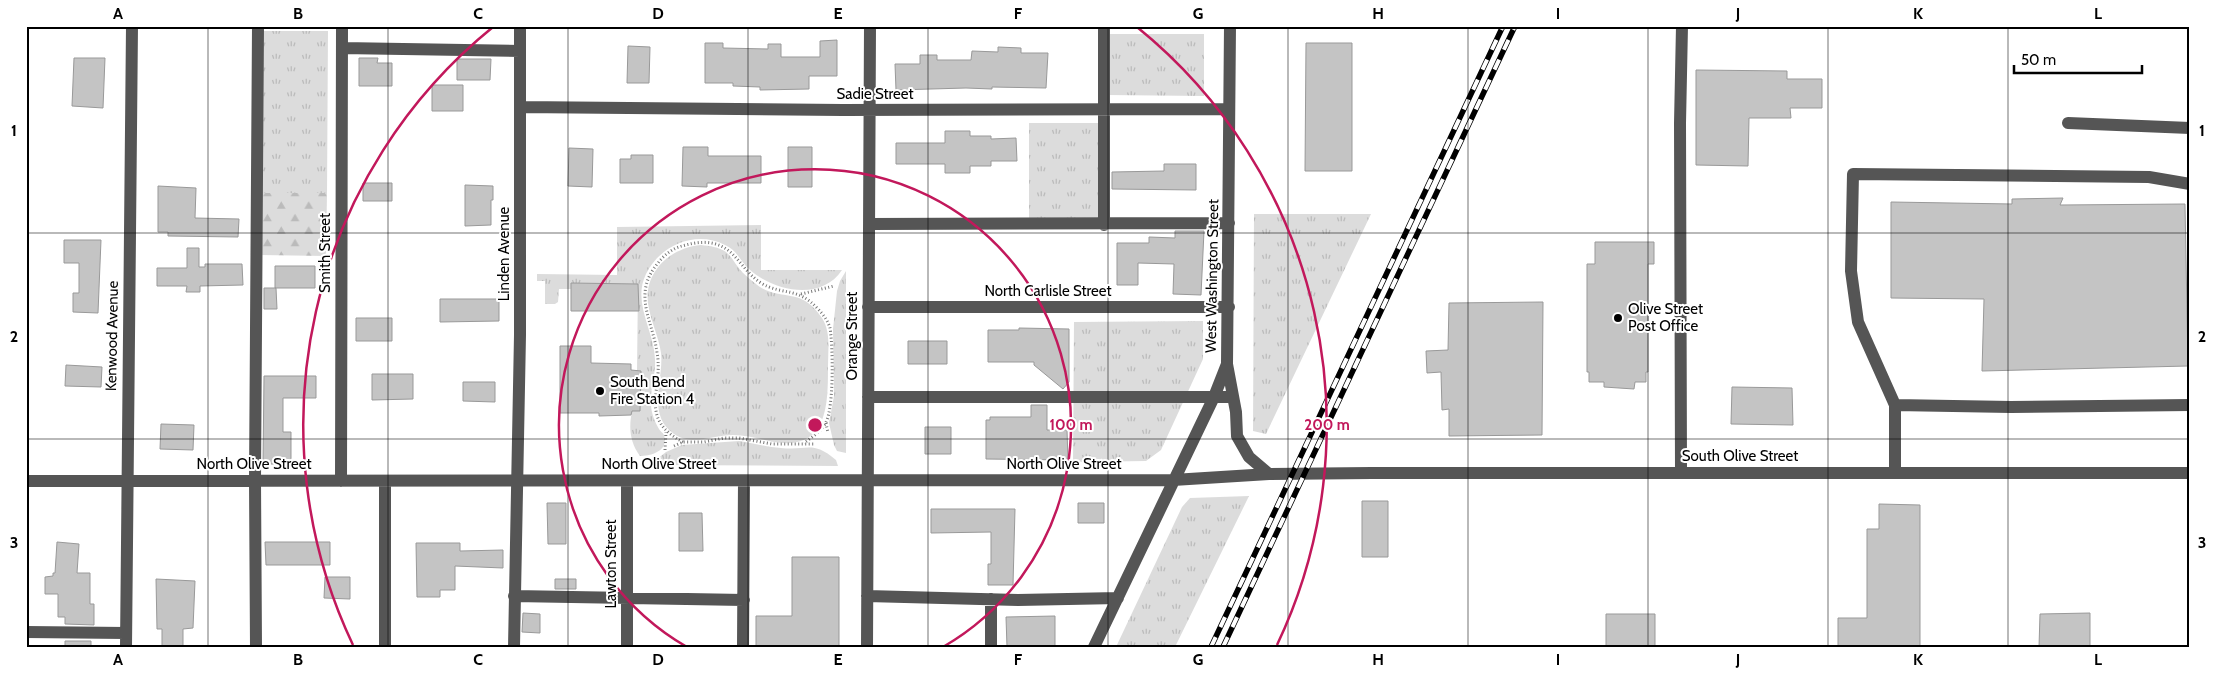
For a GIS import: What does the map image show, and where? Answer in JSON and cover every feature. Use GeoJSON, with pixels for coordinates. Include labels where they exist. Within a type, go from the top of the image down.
{"type":"FeatureCollection","features":[{"type":"Feature","properties":{"kind":"street","name":"Kenwood Avenue"},"geometry":{"type":"LineString","coordinates":[[126,647],[132,26]]}},
{"type":"Feature","properties":{"kind":"street"},"geometry":{"type":"LineString","coordinates":[[256,647],[255,480],[258,26]]}},
{"type":"Feature","properties":{"kind":"street","name":"Smith Street"},"geometry":{"type":"LineString","coordinates":[[341,481],[342,26]]}},
{"type":"Feature","properties":{"kind":"street","name":"Linden Avenue"},"geometry":{"type":"LineString","coordinates":[[514,647],[520,335],[520,26]]}},
{"type":"Feature","properties":{"kind":"street","name":"Orange Street"},"geometry":{"type":"LineString","coordinates":[[867,647],[870,26]]}},
{"type":"Feature","properties":{"kind":"street"},"geometry":{"type":"LineString","coordinates":[[1104,26],[1104,225]]}},
{"type":"Feature","properties":{"kind":"street","name":"West Washington Street"},"geometry":{"type":"LineString","coordinates":[[1094,647],[1214,397],[1227,364],[1230,26]]}},
{"type":"Feature","properties":{"kind":"street"},"geometry":{"type":"LineString","coordinates":[[1681,472],[1680,123],[1682,26]]}},
{"type":"Feature","properties":{"kind":"street"},"geometry":{"type":"LineString","coordinates":[[342,48],[520,51]]}},
{"type":"Feature","properties":{"kind":"street","name":"Sadie Street"},"geometry":{"type":"LineString","coordinates":[[520,107],[869,110],[1229,109]]}},
{"type":"Feature","properties":{"kind":"street"},"geometry":{"type":"LineString","coordinates":[[2068,123],[2190,128]]}},
{"type":"Feature","properties":{"kind":"street"},"geometry":{"type":"LineString","coordinates":[[1895,472],[1895,405],[1858,322],[1851,271],[1853,174],[2149,177],[2190,184]]}},
{"type":"Feature","properties":{"kind":"street"},"geometry":{"type":"LineString","coordinates":[[869,224],[1104,225],[1229,223]]}},
{"type":"Feature","properties":{"kind":"street","name":"North Carlisle Street"},"geometry":{"type":"LineString","coordinates":[[868,307],[1228,307]]}},
{"type":"Feature","properties":{"kind":"street"},"geometry":{"type":"LineString","coordinates":[[1227,364],[1233,397],[1236,436],[1249,457],[1269,474]]}},
{"type":"Feature","properties":{"kind":"street"},"geometry":{"type":"LineString","coordinates":[[868,396],[1233,397]]}},
{"type":"Feature","properties":{"kind":"street"},"geometry":{"type":"LineString","coordinates":[[1895,405],[2011,407],[2190,405]]}},
{"type":"Feature","properties":{"kind":"street","name":"South Olive Street"},"geometry":{"type":"LineString","coordinates":[[1291,474],[1681,472],[2190,473]]}},
{"type":"Feature","properties":{"kind":"street","name":"North Olive Street"},"geometry":{"type":"LineString","coordinates":[[26,481],[1173,480],[1291,474]]}},
{"type":"Feature","properties":{"kind":"street"},"geometry":{"type":"LineString","coordinates":[[385,481],[385,647]]}},
{"type":"Feature","properties":{"kind":"street","name":"Lawton Street"},"geometry":{"type":"LineString","coordinates":[[627,647],[628,481]]}},
{"type":"Feature","properties":{"kind":"street"},"geometry":{"type":"LineString","coordinates":[[743,647],[744,481]]}},
{"type":"Feature","properties":{"kind":"street"},"geometry":{"type":"LineString","coordinates":[[514,596],[744,600]]}},
{"type":"Feature","properties":{"kind":"street"},"geometry":{"type":"LineString","coordinates":[[867,596],[992,599],[1118,598]]}},
{"type":"Feature","properties":{"kind":"street"},"geometry":{"type":"LineString","coordinates":[[991,647],[992,599]]}},
{"type":"Feature","properties":{"kind":"street"},"geometry":{"type":"LineString","coordinates":[[26,632],[126,633]]}},
{"type":"Feature","properties":{"kind":"path"},"geometry":{"type":"LineString","coordinates":[[683,442],[666,432],[655,413],[654,399],[658,354],[644,302],[645,285],[652,270],[663,256],[677,247],[707,242],[732,252],[746,271],[761,283],[800,294],[818,308],[827,320],[830,328],[831,383],[830,406],[826,423],[828,432]]}},
{"type":"Feature","properties":{"kind":"path"},"geometry":{"type":"LineString","coordinates":[[800,294],[834,286]]}},
{"type":"Feature","properties":{"kind":"path"},"geometry":{"type":"LineString","coordinates":[[804,443],[826,423]]}},
{"type":"Feature","properties":{"kind":"path"},"geometry":{"type":"LineString","coordinates":[[665,450],[666,432]]}},
{"type":"Feature","properties":{"kind":"path"},"geometry":{"type":"LineString","coordinates":[[674,446],[683,442],[704,442],[724,438],[772,444],[815,444]]}},
{"type":"Feature","properties":{"kind":"green space"},"geometry":{"type":"Polygon","coordinates":[[[262,31],[328,31],[327,193],[261,193],[262,31]]]}},
{"type":"Feature","properties":{"kind":"green space"},"geometry":{"type":"Polygon","coordinates":[[[1107,34],[1204,34],[1204,96],[1107,95],[1107,34]]]}},
{"type":"Feature","properties":{"kind":"green space"},"geometry":{"type":"Polygon","coordinates":[[[1029,123],[1099,123],[1099,220],[1029,221],[1029,123]]]}},
{"type":"Feature","properties":{"kind":"green space"},"geometry":{"type":"Polygon","coordinates":[[[260,193],[327,193],[326,256],[260,255],[260,193]]]}},
{"type":"Feature","properties":{"kind":"green space"},"geometry":{"type":"Polygon","coordinates":[[[1254,214],[1371,214],[1266,434],[1253,431],[1254,214]]]}},
{"type":"Feature","properties":{"kind":"green space"},"geometry":{"type":"Polygon","coordinates":[[[761,225],[761,270],[842,270],[833,280],[822,286],[810,290],[797,290],[771,283],[759,277],[746,266],[733,250],[714,241],[691,240],[680,243],[660,255],[646,274],[641,295],[642,306],[654,348],[655,370],[651,398],[652,411],[665,440],[662,449],[658,452],[640,456],[634,445],[630,428],[632,411],[640,411],[641,371],[637,371],[638,284],[571,283],[571,289],[559,289],[558,302],[555,304],[545,304],[545,281],[537,281],[537,274],[617,275],[617,227],[761,225]]]}},
{"type":"Feature","properties":{"kind":"green space"},"geometry":{"type":"Polygon","coordinates":[[[701,245],[714,247],[726,252],[743,272],[760,287],[768,291],[800,298],[807,302],[815,308],[825,323],[828,341],[828,381],[825,410],[815,432],[805,439],[792,443],[774,442],[748,436],[725,435],[695,440],[688,439],[674,434],[661,417],[658,407],[658,396],[661,353],[649,309],[649,285],[660,265],[668,258],[678,251],[701,245]]]}},
{"type":"Feature","properties":{"kind":"green space"},"geometry":{"type":"Polygon","coordinates":[[[846,271],[846,453],[837,451],[829,423],[834,396],[833,329],[837,291],[846,271]]]}},
{"type":"Feature","properties":{"kind":"green space"},"geometry":{"type":"Polygon","coordinates":[[[1203,321],[1203,359],[1161,450],[1146,461],[1073,462],[1074,322],[1203,321]]]}},
{"type":"Feature","properties":{"kind":"green space"},"geometry":{"type":"Polygon","coordinates":[[[739,441],[790,449],[815,448],[836,460],[838,466],[657,465],[646,460],[657,459],[666,452],[682,445],[739,441]]]}},
{"type":"Feature","properties":{"kind":"green space"},"geometry":{"type":"Polygon","coordinates":[[[1249,496],[1175,647],[1116,647],[1182,507],[1190,498],[1249,496]]]}},
{"type":"Feature","properties":{"kind":"building"},"geometry":{"type":"Polygon","coordinates":[[[837,40],[837,76],[809,76],[809,89],[760,90],[760,87],[733,86],[733,83],[705,83],[705,43],[723,43],[723,48],[768,49],[768,44],[781,44],[781,57],[820,57],[820,41],[837,40]]]}},
{"type":"Feature","properties":{"kind":"building"},"geometry":{"type":"Polygon","coordinates":[[[1306,43],[1352,43],[1352,171],[1305,171],[1306,43]]]}},
{"type":"Feature","properties":{"kind":"building"},"geometry":{"type":"Polygon","coordinates":[[[628,46],[650,47],[649,83],[627,83],[628,46]]]}},
{"type":"Feature","properties":{"kind":"building"},"geometry":{"type":"Polygon","coordinates":[[[998,47],[1021,48],[1021,53],[1048,53],[1046,88],[992,87],[992,89],[896,90],[895,64],[920,64],[920,55],[937,55],[937,60],[971,60],[972,51],[998,52],[998,47]]]}},
{"type":"Feature","properties":{"kind":"building"},"geometry":{"type":"Polygon","coordinates":[[[74,58],[105,58],[103,108],[72,106],[74,58]]]}},
{"type":"Feature","properties":{"kind":"building"},"geometry":{"type":"Polygon","coordinates":[[[359,58],[378,58],[377,63],[392,63],[392,86],[359,86],[359,58]]]}},
{"type":"Feature","properties":{"kind":"building"},"geometry":{"type":"Polygon","coordinates":[[[457,59],[491,59],[490,80],[457,80],[457,59]]]}},
{"type":"Feature","properties":{"kind":"building"},"geometry":{"type":"Polygon","coordinates":[[[1696,70],[1787,71],[1787,79],[1822,79],[1822,108],[1790,108],[1791,118],[1749,118],[1748,166],[1696,165],[1696,70]]]}},
{"type":"Feature","properties":{"kind":"building"},"geometry":{"type":"Polygon","coordinates":[[[432,85],[463,85],[463,111],[432,111],[432,85]]]}},
{"type":"Feature","properties":{"kind":"building"},"geometry":{"type":"Polygon","coordinates":[[[945,131],[970,131],[970,136],[991,136],[991,139],[1016,138],[1017,161],[991,161],[991,166],[970,166],[970,173],[945,173],[945,164],[896,164],[896,143],[945,143],[945,131]]]}},
{"type":"Feature","properties":{"kind":"building"},"geometry":{"type":"Polygon","coordinates":[[[683,147],[708,147],[708,156],[761,156],[761,183],[707,183],[707,187],[682,186],[683,147]]]}},
{"type":"Feature","properties":{"kind":"building"},"geometry":{"type":"Polygon","coordinates":[[[788,147],[812,147],[812,187],[788,187],[788,147]]]}},
{"type":"Feature","properties":{"kind":"building"},"geometry":{"type":"Polygon","coordinates":[[[569,148],[593,149],[592,187],[568,186],[569,148]]]}},
{"type":"Feature","properties":{"kind":"building"},"geometry":{"type":"Polygon","coordinates":[[[631,155],[653,155],[653,183],[620,183],[620,159],[631,159],[631,155]]]}},
{"type":"Feature","properties":{"kind":"building"},"geometry":{"type":"Polygon","coordinates":[[[1164,164],[1196,164],[1196,190],[1112,189],[1112,172],[1164,171],[1164,164]]]}},
{"type":"Feature","properties":{"kind":"building"},"geometry":{"type":"Polygon","coordinates":[[[363,183],[392,183],[392,201],[363,201],[363,183]]]}},
{"type":"Feature","properties":{"kind":"building"},"geometry":{"type":"Polygon","coordinates":[[[465,185],[493,186],[491,225],[465,226],[465,185]]]}},
{"type":"Feature","properties":{"kind":"building"},"geometry":{"type":"Polygon","coordinates":[[[158,186],[196,188],[195,218],[239,219],[238,237],[168,236],[168,232],[158,232],[158,186]]]}},
{"type":"Feature","properties":{"kind":"building"},"geometry":{"type":"Polygon","coordinates":[[[2063,198],[2060,205],[2185,204],[2188,366],[1982,371],[1984,299],[1891,298],[1891,202],[2012,204],[2012,199],[2063,198]]]}},
{"type":"Feature","properties":{"kind":"building"},"geometry":{"type":"Polygon","coordinates":[[[1175,231],[1204,231],[1201,295],[1173,294],[1174,264],[1138,263],[1138,285],[1117,285],[1117,243],[1149,243],[1149,237],[1175,238],[1175,231]]]}},
{"type":"Feature","properties":{"kind":"building"},"geometry":{"type":"Polygon","coordinates":[[[64,240],[101,240],[98,313],[73,312],[73,293],[79,293],[79,263],[64,263],[64,240]]]}},
{"type":"Feature","properties":{"kind":"building","name":"Olive Street Post Office"},"geometry":{"type":"Polygon","coordinates":[[[1595,242],[1654,242],[1654,264],[1648,264],[1648,372],[1646,372],[1646,382],[1635,382],[1634,389],[1604,387],[1604,382],[1589,382],[1589,372],[1587,372],[1587,264],[1595,264],[1595,242]]]}},
{"type":"Feature","properties":{"kind":"building"},"geometry":{"type":"Polygon","coordinates":[[[187,248],[199,248],[199,267],[205,267],[205,264],[242,264],[243,285],[200,286],[200,292],[186,292],[187,286],[157,286],[157,268],[187,268],[187,248]]]}},
{"type":"Feature","properties":{"kind":"building"},"geometry":{"type":"Polygon","coordinates":[[[275,266],[315,266],[315,288],[275,288],[275,266]]]}},
{"type":"Feature","properties":{"kind":"building"},"geometry":{"type":"Polygon","coordinates":[[[571,283],[638,284],[639,311],[571,311],[571,283]]]}},
{"type":"Feature","properties":{"kind":"building"},"geometry":{"type":"Polygon","coordinates":[[[264,288],[276,288],[277,309],[264,309],[264,288]]]}},
{"type":"Feature","properties":{"kind":"building"},"geometry":{"type":"Polygon","coordinates":[[[440,299],[499,299],[499,321],[440,322],[440,299]]]}},
{"type":"Feature","properties":{"kind":"building"},"geometry":{"type":"Polygon","coordinates":[[[1543,302],[1542,435],[1449,436],[1449,409],[1442,410],[1441,372],[1427,373],[1426,351],[1448,350],[1449,303],[1543,302]]]}},
{"type":"Feature","properties":{"kind":"building"},"geometry":{"type":"Polygon","coordinates":[[[356,318],[392,318],[392,341],[356,341],[356,318]]]}},
{"type":"Feature","properties":{"kind":"building"},"geometry":{"type":"Polygon","coordinates":[[[1019,328],[1069,329],[1069,382],[1063,389],[1034,365],[1034,362],[988,362],[988,330],[1019,330],[1019,328]]]}},
{"type":"Feature","properties":{"kind":"building"},"geometry":{"type":"Polygon","coordinates":[[[908,341],[947,341],[947,364],[908,364],[908,341]]]}},
{"type":"Feature","properties":{"kind":"building","name":"South Bend Fire Station 4"},"geometry":{"type":"Polygon","coordinates":[[[560,346],[591,346],[591,363],[631,364],[631,370],[641,371],[640,411],[632,411],[631,415],[599,416],[599,413],[560,413],[560,346]]]}},
{"type":"Feature","properties":{"kind":"building"},"geometry":{"type":"Polygon","coordinates":[[[66,365],[102,367],[101,387],[65,386],[66,365]]]}},
{"type":"Feature","properties":{"kind":"building"},"geometry":{"type":"Polygon","coordinates":[[[372,374],[413,374],[413,399],[372,400],[372,374]]]}},
{"type":"Feature","properties":{"kind":"building"},"geometry":{"type":"Polygon","coordinates":[[[264,376],[316,376],[316,398],[283,398],[283,432],[291,432],[291,464],[263,464],[264,376]]]}},
{"type":"Feature","properties":{"kind":"building"},"geometry":{"type":"Polygon","coordinates":[[[463,382],[495,382],[495,402],[463,401],[463,382]]]}},
{"type":"Feature","properties":{"kind":"building"},"geometry":{"type":"Polygon","coordinates":[[[1732,387],[1792,388],[1793,425],[1731,424],[1732,387]]]}},
{"type":"Feature","properties":{"kind":"building"},"geometry":{"type":"Polygon","coordinates":[[[1031,405],[1047,405],[1047,430],[1067,430],[1068,460],[986,459],[986,420],[990,420],[990,417],[1031,417],[1031,405]]]}},
{"type":"Feature","properties":{"kind":"building"},"geometry":{"type":"Polygon","coordinates":[[[161,424],[194,425],[193,450],[160,449],[161,424]]]}},
{"type":"Feature","properties":{"kind":"building"},"geometry":{"type":"Polygon","coordinates":[[[925,427],[951,427],[951,454],[925,454],[925,427]]]}},
{"type":"Feature","properties":{"kind":"building"},"geometry":{"type":"Polygon","coordinates":[[[1362,501],[1388,501],[1388,557],[1362,557],[1362,501]]]}},
{"type":"Feature","properties":{"kind":"building"},"geometry":{"type":"Polygon","coordinates":[[[547,503],[566,503],[566,544],[548,544],[547,503]]]}},
{"type":"Feature","properties":{"kind":"building"},"geometry":{"type":"Polygon","coordinates":[[[1078,503],[1104,503],[1104,523],[1078,523],[1078,503]]]}},
{"type":"Feature","properties":{"kind":"building"},"geometry":{"type":"Polygon","coordinates":[[[1879,504],[1920,505],[1920,647],[1838,647],[1838,618],[1867,618],[1867,529],[1879,529],[1879,504]]]}},
{"type":"Feature","properties":{"kind":"building"},"geometry":{"type":"Polygon","coordinates":[[[931,509],[1015,509],[1013,585],[988,585],[988,564],[991,564],[991,532],[931,533],[931,509]]]}},
{"type":"Feature","properties":{"kind":"building"},"geometry":{"type":"Polygon","coordinates":[[[679,513],[702,513],[703,551],[679,551],[679,513]]]}},
{"type":"Feature","properties":{"kind":"building"},"geometry":{"type":"Polygon","coordinates":[[[57,542],[79,544],[77,573],[90,573],[90,604],[94,604],[94,625],[65,624],[65,617],[58,617],[58,594],[45,594],[45,577],[53,576],[53,573],[55,573],[57,542]]]}},
{"type":"Feature","properties":{"kind":"building"},"geometry":{"type":"Polygon","coordinates":[[[265,542],[330,542],[330,565],[266,565],[265,542]]]}},
{"type":"Feature","properties":{"kind":"building"},"geometry":{"type":"Polygon","coordinates":[[[416,543],[460,543],[460,551],[503,550],[503,568],[455,566],[455,590],[440,590],[440,597],[417,597],[416,543]]]}},
{"type":"Feature","properties":{"kind":"building"},"geometry":{"type":"Polygon","coordinates":[[[792,557],[839,557],[839,647],[756,647],[756,616],[792,616],[792,557]]]}},
{"type":"Feature","properties":{"kind":"building"},"geometry":{"type":"Polygon","coordinates":[[[325,577],[350,577],[350,599],[324,598],[325,577]]]}},
{"type":"Feature","properties":{"kind":"building"},"geometry":{"type":"Polygon","coordinates":[[[156,579],[195,581],[193,628],[183,629],[183,647],[162,647],[162,629],[157,629],[156,579]]]}},
{"type":"Feature","properties":{"kind":"building"},"geometry":{"type":"Polygon","coordinates":[[[555,579],[576,579],[576,589],[555,589],[555,579]]]}},
{"type":"Feature","properties":{"kind":"building"},"geometry":{"type":"Polygon","coordinates":[[[523,613],[540,614],[540,633],[522,632],[523,613]]]}},
{"type":"Feature","properties":{"kind":"building"},"geometry":{"type":"Polygon","coordinates":[[[2090,613],[2090,647],[2039,647],[2040,614],[2090,613]]]}},
{"type":"Feature","properties":{"kind":"building"},"geometry":{"type":"Polygon","coordinates":[[[1606,614],[1655,614],[1655,647],[1606,647],[1606,614]]]}},
{"type":"Feature","properties":{"kind":"building"},"geometry":{"type":"Polygon","coordinates":[[[1055,616],[1055,647],[1007,647],[1006,617],[1055,616]]]}},
{"type":"Feature","properties":{"kind":"building"},"geometry":{"type":"Polygon","coordinates":[[[65,641],[91,641],[91,647],[65,647],[65,641]]]}},
{"type":"Feature","properties":{"kind":"railway"},"geometry":{"type":"LineString","coordinates":[[1211,647],[1503,26]]}},
{"type":"Feature","properties":{"kind":"railway"},"geometry":{"type":"LineString","coordinates":[[1223,647],[1515,26]]}},
{"type":"Feature","properties":{"kind":"place","name":"Olive Street Post Office"},"geometry":{"type":"Point","coordinates":[1618,318]}},
{"type":"Feature","properties":{"kind":"place","name":"South Bend Fire Station 4"},"geometry":{"type":"Point","coordinates":[600,391]}}]}
